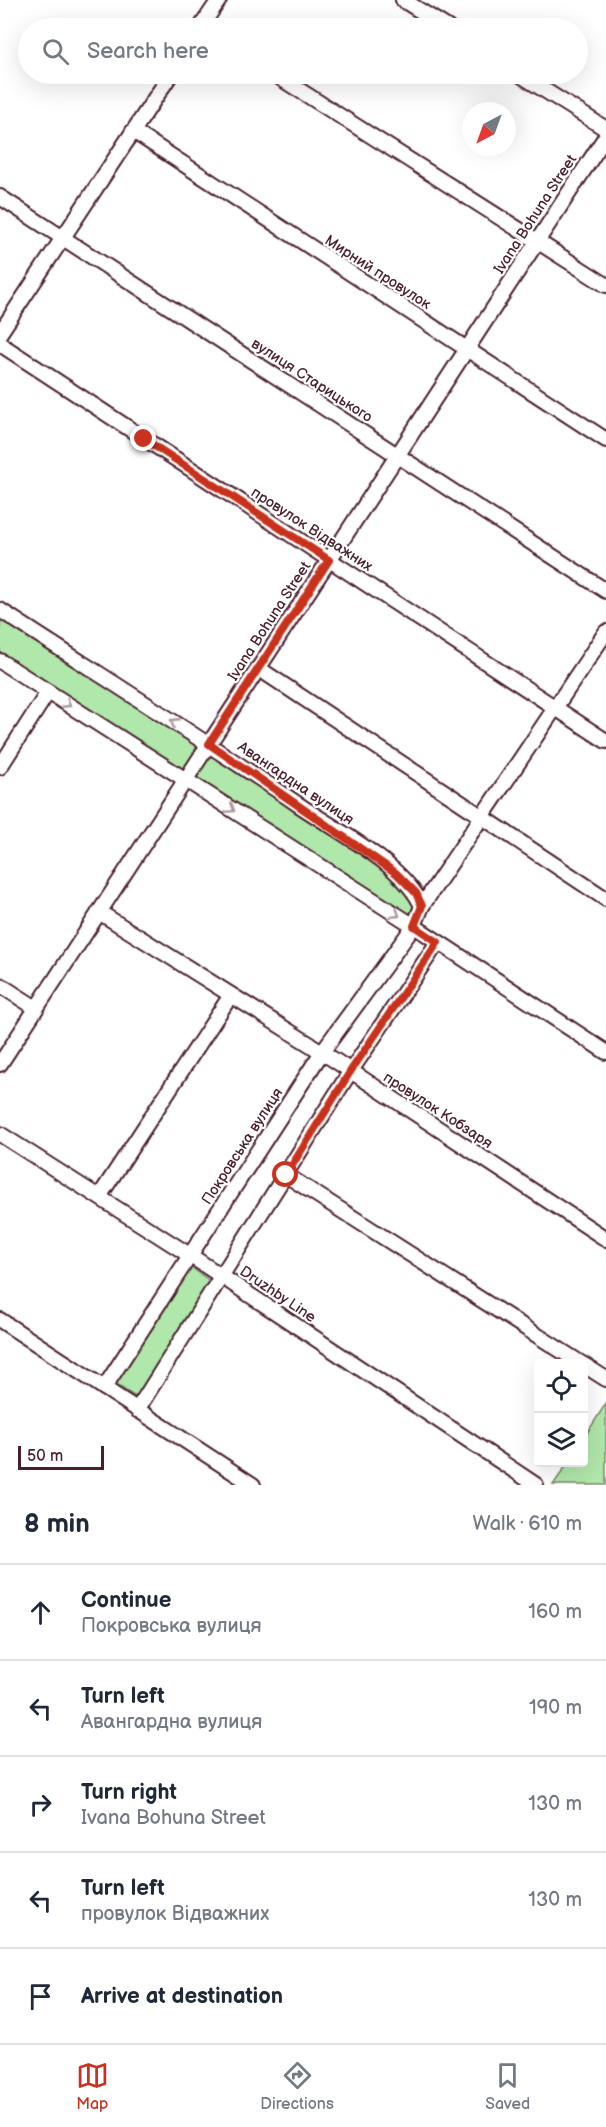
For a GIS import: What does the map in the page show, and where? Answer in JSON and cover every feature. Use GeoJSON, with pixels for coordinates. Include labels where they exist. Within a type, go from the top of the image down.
{"type":"FeatureCollection","features":[{"type":"Feature","properties":{"kind":"street"},"geometry":{"type":"LineString","coordinates":[[208,18],[219,0]]}},
{"type":"Feature","properties":{"kind":"street"},"geometry":{"type":"LineString","coordinates":[[403,0],[432,18]]}},
{"type":"Feature","properties":{"kind":"street"},"geometry":{"type":"LineString","coordinates":[[0,333],[164,84]]}},
{"type":"Feature","properties":{"kind":"street"},"geometry":{"type":"LineString","coordinates":[[290,84],[606,285]]}},
{"type":"Feature","properties":{"kind":"street"},"geometry":{"type":"LineString","coordinates":[[535,84],[606,129]]}},
{"type":"Feature","properties":{"kind":"street","name":"Мирний провулок"},"geometry":{"type":"LineString","coordinates":[[133,131],[606,440]]}},
{"type":"Feature","properties":{"kind":"street","name":"Ivana Bohuna Street"},"geometry":{"type":"LineString","coordinates":[[0,1064],[606,136]]}},
{"type":"Feature","properties":{"kind":"street","name":"вулиця Старицького"},"geometry":{"type":"LineString","coordinates":[[0,197],[606,591]]}},
{"type":"Feature","properties":{"kind":"street","name":"провулок Відважних"},"geometry":{"type":"LineString","coordinates":[[0,344],[606,741]]}},
{"type":"Feature","properties":{"kind":"street","name":"Авангардна вулиця"},"geometry":{"type":"LineString","coordinates":[[0,610],[209,744],[375,856],[416,893],[422,906]]}},
{"type":"Feature","properties":{"kind":"street"},"geometry":{"type":"LineString","coordinates":[[414,926],[422,906],[606,632]]}},
{"type":"Feature","properties":{"kind":"street"},"geometry":{"type":"LineString","coordinates":[[0,661],[606,1052]]}},
{"type":"Feature","properties":{"kind":"street"},"geometry":{"type":"LineString","coordinates":[[258,668],[606,899]]}},
{"type":"Feature","properties":{"kind":"street"},"geometry":{"type":"LineString","coordinates":[[0,767],[48,692]]}},
{"type":"Feature","properties":{"kind":"street","name":"провулок Кобзаря"},"geometry":{"type":"LineString","coordinates":[[99,912],[322,1052],[606,1239]]}},
{"type":"Feature","properties":{"kind":"street","name":"Покровська вулиця"},"geometry":{"type":"LineString","coordinates":[[104,1388],[322,1052],[414,926]]}},
{"type":"Feature","properties":{"kind":"street"},"geometry":{"type":"LineString","coordinates":[[137,1410],[350,1072],[438,942]]}},
{"type":"Feature","properties":{"kind":"street"},"geometry":{"type":"LineString","coordinates":[[0,985],[36,1008]]}},
{"type":"Feature","properties":{"kind":"street"},"geometry":{"type":"LineString","coordinates":[[99,1197],[231,995]]}},
{"type":"Feature","properties":{"kind":"street","name":"Druzhby Line"},"geometry":{"type":"LineString","coordinates":[[0,1134],[222,1276],[536,1485]]}},
{"type":"Feature","properties":{"kind":"street"},"geometry":{"type":"LineString","coordinates":[[286,1175],[575,1359]]}},
{"type":"Feature","properties":{"kind":"street"},"geometry":{"type":"LineString","coordinates":[[0,1320],[253,1485]]}},
{"type":"Feature","properties":{"kind":"street"},"geometry":{"type":"LineString","coordinates":[[588,1367],[606,1379]]}},
{"type":"Feature","properties":{"kind":"green space"},"geometry":{"type":"Polygon","coordinates":[[[0,610],[375,857],[416,893],[414,926],[0,661],[0,610]]]}},
{"type":"Feature","properties":{"kind":"green space"},"geometry":{"type":"Polygon","coordinates":[[[184,1262],[210,1281],[138,1397],[134,1396],[110,1380],[184,1262]]]}},
{"type":"Feature","properties":{"kind":"green space"},"geometry":{"type":"Polygon","coordinates":[[[606,1403],[606,1485],[553,1485],[565,1467],[588,1467],[588,1432],[606,1403]]]}},
{"type":"Feature","properties":{"kind":"route"},"geometry":{"type":"LineString","coordinates":[[144,439],[329,560],[209,744],[375,856],[396,873],[416,893],[422,906],[414,926],[438,942],[350,1072],[286,1175]]}}]}
